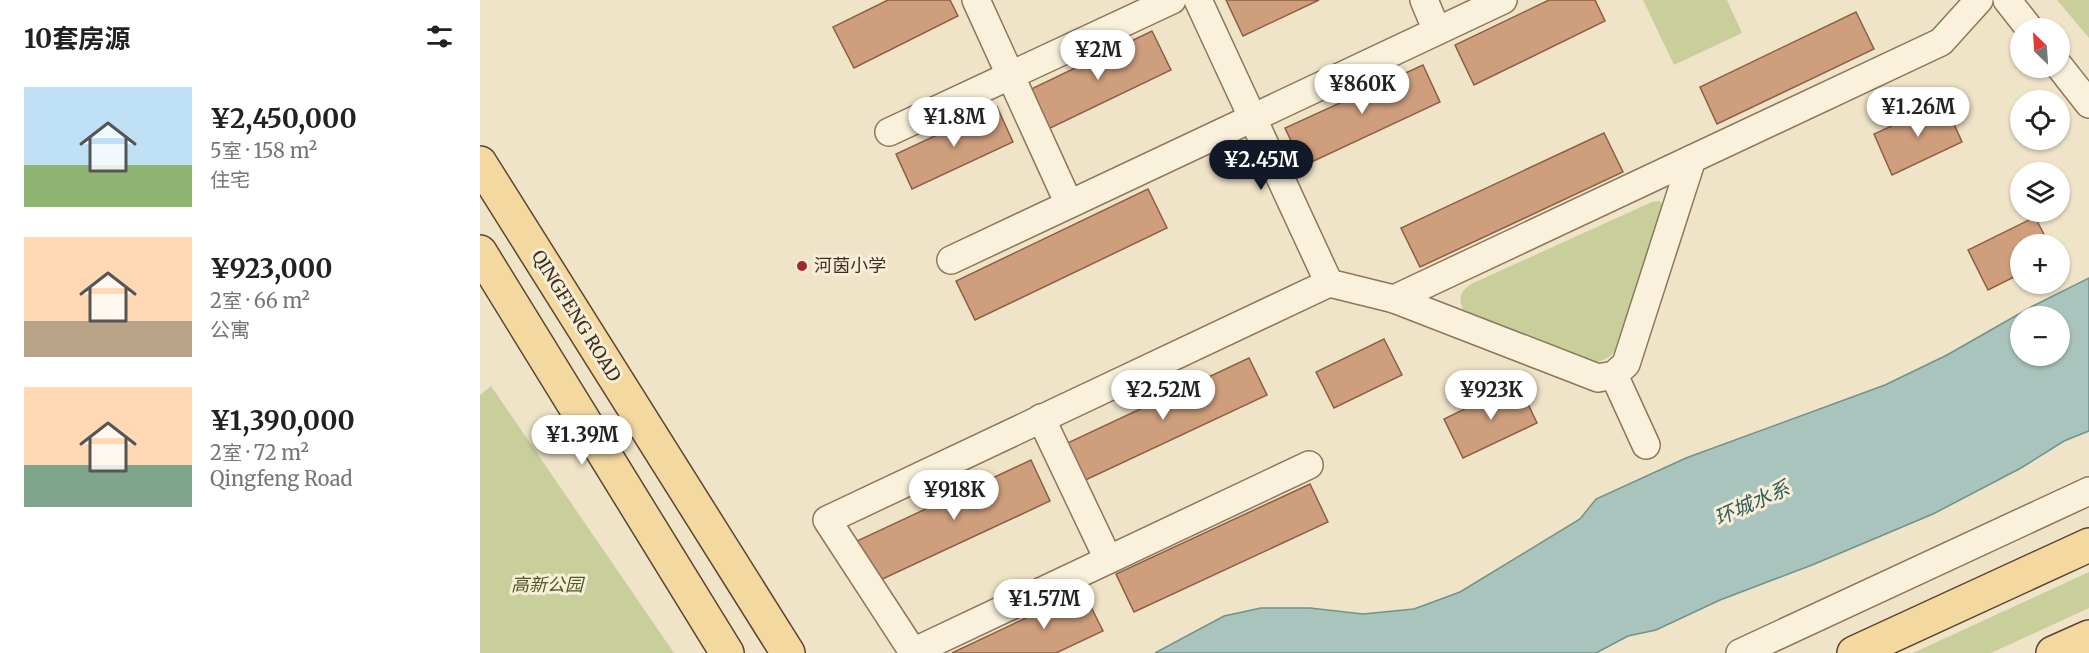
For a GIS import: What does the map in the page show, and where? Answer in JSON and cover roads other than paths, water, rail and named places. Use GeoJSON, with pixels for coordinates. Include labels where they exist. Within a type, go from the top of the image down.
{"type":"FeatureCollection","features":[{"type":"Feature","properties":{"kind":"main road","name":"QINGFENG ROAD"},"geometry":{"type":"LineString","coordinates":[[480,163],[788,653]]}},
{"type":"Feature","properties":{"kind":"main road"},"geometry":{"type":"LineString","coordinates":[[480,252],[727,653]]}},
{"type":"Feature","properties":{"kind":"main road"},"geometry":{"type":"LineString","coordinates":[[1854,653],[2089,545]]}},
{"type":"Feature","properties":{"kind":"main road"},"geometry":{"type":"LineString","coordinates":[[2054,653],[2089,637]]}},
{"type":"Feature","properties":{"kind":"street"},"geometry":{"type":"LineString","coordinates":[[976,0],[1069,204]]}},
{"type":"Feature","properties":{"kind":"street"},"geometry":{"type":"LineString","coordinates":[[889,132],[1172,0]]}},
{"type":"Feature","properties":{"kind":"street"},"geometry":{"type":"LineString","coordinates":[[1198,0],[1329,283]]}},
{"type":"Feature","properties":{"kind":"street"},"geometry":{"type":"LineString","coordinates":[[1424,0],[1437,31]]}},
{"type":"Feature","properties":{"kind":"street"},"geometry":{"type":"LineString","coordinates":[[951,260],[1503,0]]}},
{"type":"Feature","properties":{"kind":"street"},"geometry":{"type":"LineString","coordinates":[[1394,299],[1941,42],[1979,0]]}},
{"type":"Feature","properties":{"kind":"street"},"geometry":{"type":"LineString","coordinates":[[2007,0],[2021,18]]}},
{"type":"Feature","properties":{"kind":"street"},"geometry":{"type":"LineString","coordinates":[[2069,78],[2089,104]]}},
{"type":"Feature","properties":{"kind":"street"},"geometry":{"type":"LineString","coordinates":[[1309,465],[913,652],[826,520],[1329,283],[1394,299],[1598,378],[1614,375],[1626,364],[1692,159]]}},
{"type":"Feature","properties":{"kind":"street"},"geometry":{"type":"LineString","coordinates":[[1614,375],[1646,446]]}},
{"type":"Feature","properties":{"kind":"street"},"geometry":{"type":"LineString","coordinates":[[1041,418],[1108,559]]}},
{"type":"Feature","properties":{"kind":"street"},"geometry":{"type":"LineString","coordinates":[[1740,653],[2089,491]]}},
{"type":"Feature","properties":{"kind":"water","name":"环城水系"},"geometry":{"type":"Polygon","coordinates":[[[2089,278],[2089,431],[2064,441],[2021,468],[1933,514],[1812,565],[1720,600],[1656,630],[1628,636],[1596,653],[1155,653],[1224,616],[1261,608],[1310,608],[1363,614],[1414,609],[1460,592],[1580,519],[1596,499],[1686,458],[1885,385],[1947,355],[2010,319],[2010,366],[2070,366],[2070,306],[2033,306],[2057,294],[2070,294],[2070,288],[2089,278]]]}},
{"type":"Feature","properties":{"kind":"place","name":"河茵小学"},"geometry":{"type":"Point","coordinates":[802,266]}},
{"type":"Feature","properties":{"kind":"park label","name":"高新公园"},"geometry":{"type":"Point","coordinates":[547,585]}}]}
